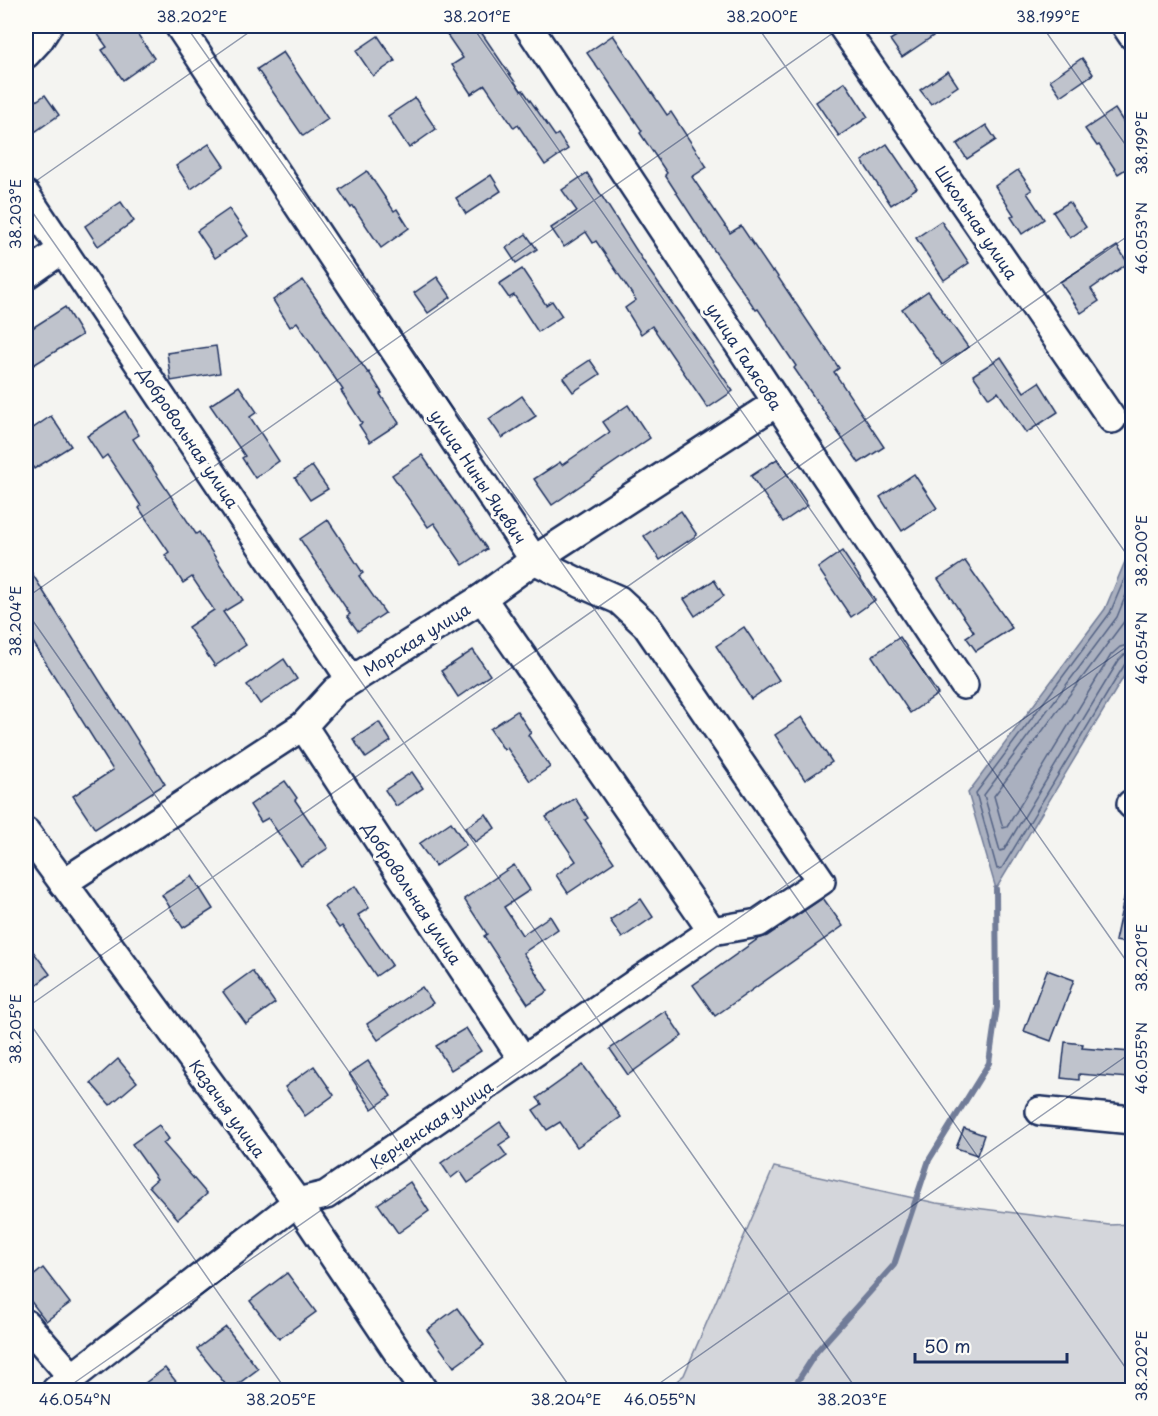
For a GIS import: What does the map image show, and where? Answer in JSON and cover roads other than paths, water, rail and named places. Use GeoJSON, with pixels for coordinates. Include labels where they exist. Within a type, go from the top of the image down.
{"type":"FeatureCollection","features":[{"type":"Feature","properties":{"kind":"street"},"geometry":{"type":"LineString","coordinates":[[26,54],[48,26]]}},
{"type":"Feature","properties":{"kind":"street","name":"улица Нины Яцевич"},"geometry":{"type":"LineString","coordinates":[[179,26],[534,560],[619,600],[646,625],[821,881]]}},
{"type":"Feature","properties":{"kind":"street","name":"улица Галясова"},"geometry":{"type":"LineString","coordinates":[[528,26],[964,685]]}},
{"type":"Feature","properties":{"kind":"street","name":"Школьная улица"},"geometry":{"type":"LineString","coordinates":[[842,26],[1112,419]]}},
{"type":"Feature","properties":{"kind":"street"},"geometry":{"type":"LineString","coordinates":[[1126,26],[1132,35]]}},
{"type":"Feature","properties":{"kind":"street","name":"Добровольная улица"},"geometry":{"type":"LineString","coordinates":[[26,195],[351,680]]}},
{"type":"Feature","properties":{"kind":"street"},"geometry":{"type":"LineString","coordinates":[[26,274],[63,249]]}},
{"type":"Feature","properties":{"kind":"street","name":"Морская улица"},"geometry":{"type":"LineString","coordinates":[[63,884],[303,726],[336,690],[482,598],[534,560],[776,403]]}},
{"type":"Feature","properties":{"kind":"street"},"geometry":{"type":"LineString","coordinates":[[482,598],[712,931]]}},
{"type":"Feature","properties":{"kind":"street","name":"Добровольная улица"},"geometry":{"type":"LineString","coordinates":[[303,726],[523,1060]]}},
{"type":"Feature","properties":{"kind":"street","name":"Казачья улица"},"geometry":{"type":"LineString","coordinates":[[26,832],[297,1202],[423,1390]]}},
{"type":"Feature","properties":{"kind":"street","name":"Керченская улица"},"geometry":{"type":"LineString","coordinates":[[64,1384],[297,1202],[326,1195],[712,931],[758,923],[821,881]]}},
{"type":"Feature","properties":{"kind":"street"},"geometry":{"type":"LineString","coordinates":[[1040,1111],[1132,1120]]}},
{"type":"Feature","properties":{"kind":"street"},"geometry":{"type":"LineString","coordinates":[[26,1324],[64,1384]]}},
{"type":"Feature","properties":{"kind":"water"},"geometry":{"type":"Polygon","coordinates":[[[1132,545],[1132,663],[996,889],[968,793],[1105,609],[1132,545]]]}},
{"type":"Feature","properties":{"kind":"waterway"},"geometry":{"type":"LineString","coordinates":[[792,1390],[817,1351],[894,1265],[929,1160],[989,1063],[997,1007],[996,889]]}}]}
